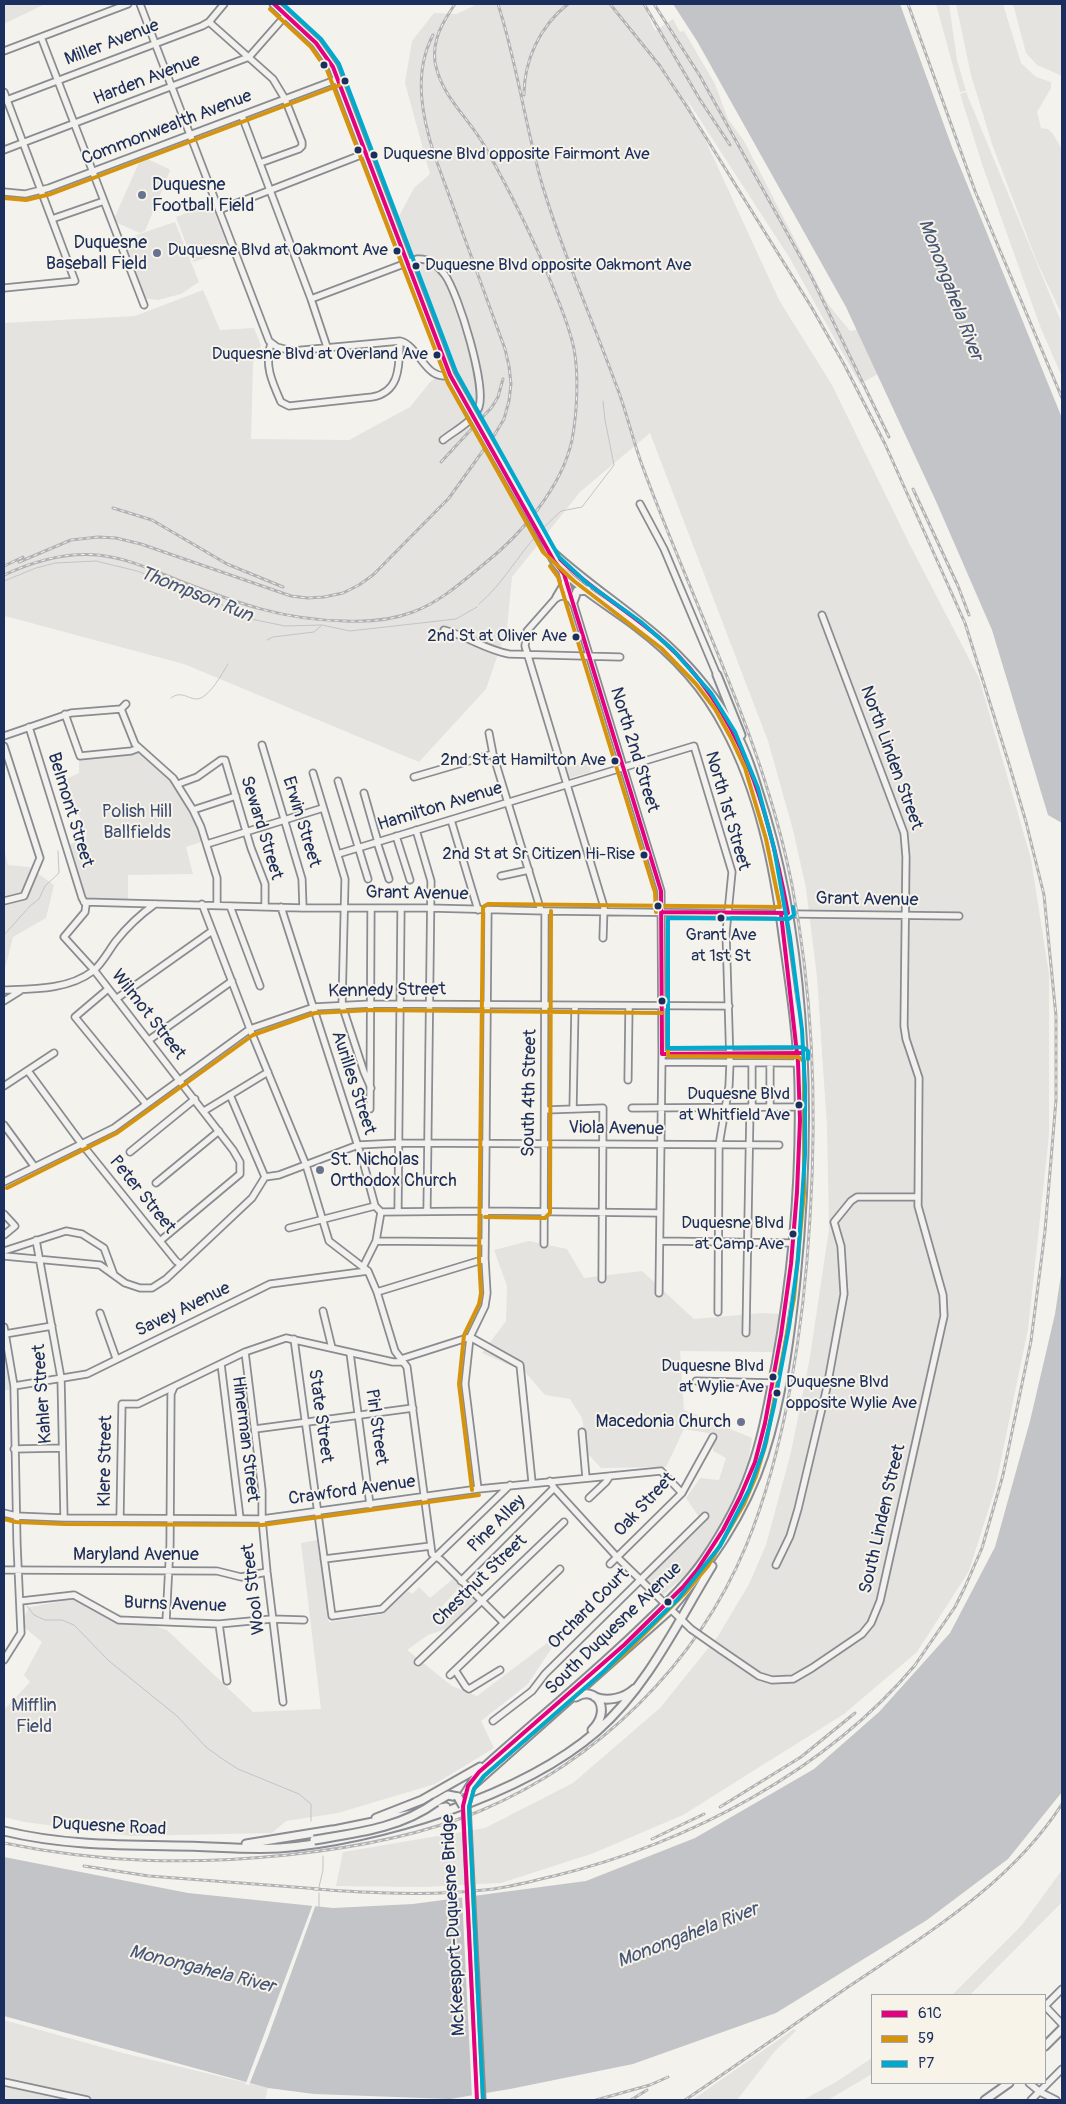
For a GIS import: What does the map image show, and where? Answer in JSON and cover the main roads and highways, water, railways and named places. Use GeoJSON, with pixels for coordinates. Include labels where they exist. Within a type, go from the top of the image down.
{"type":"FeatureCollection","features":[{"type":"Feature","properties":{"kind":"main road"},"geometry":{"type":"LineString","coordinates":[[274,4],[322,51],[338,79],[450,375],[543,538],[554,561],[587,590],[655,642],[702,686],[728,732],[746,775],[770,856],[784,913]]}},
{"type":"Feature","properties":{"kind":"main road"},"geometry":{"type":"LineString","coordinates":[[548,548],[578,576],[665,643],[702,686],[730,723],[751,766],[746,775]]}},
{"type":"Feature","properties":{"kind":"main road"},"geometry":{"type":"LineString","coordinates":[[561,569],[572,600],[578,591],[587,590]]}},
{"type":"Feature","properties":{"kind":"main road"},"geometry":{"type":"LineString","coordinates":[[557,597],[566,582]]}},
{"type":"Feature","properties":{"kind":"main road"},"geometry":{"type":"LineString","coordinates":[[702,686],[713,682],[717,675],[751,766],[772,837],[784,913]]}},
{"type":"Feature","properties":{"kind":"main road","name":"South Duquesne Avenue"},"geometry":{"type":"LineString","coordinates":[[464,1795],[478,1780],[571,1699],[668,1608],[711,1560],[740,1512],[764,1454],[777,1383],[794,1243],[798,1193],[800,1053],[796,974],[784,913]]}},
{"type":"Feature","properties":{"kind":"main road"},"geometry":{"type":"LineString","coordinates":[[777,1383],[793,1307],[800,1236],[804,1128],[800,1063]]}},
{"type":"Feature","properties":{"kind":"main road","name":"South Duquesne Avenue"},"geometry":{"type":"LineString","coordinates":[[493,1759],[668,1608],[703,1562],[738,1502],[756,1456],[777,1383]]}},
{"type":"Feature","properties":{"kind":"main road"},"geometry":{"type":"LineString","coordinates":[[213,1846],[257,1848],[315,1842],[389,1830],[494,1792],[543,1767],[596,1732],[627,1701],[642,1682],[722,1549],[740,1512]]}},
{"type":"Feature","properties":{"kind":"main road"},"geometry":{"type":"LineString","coordinates":[[571,1699],[586,1694],[610,1699],[630,1692],[642,1682]]}},
{"type":"Feature","properties":{"kind":"main road"},"geometry":{"type":"LineString","coordinates":[[213,1846],[252,1843],[329,1831],[447,1807],[525,1773],[567,1748],[597,1724],[603,1710],[595,1697]]}},
{"type":"Feature","properties":{"kind":"main road"},"geometry":{"type":"LineString","coordinates":[[329,1831],[374,1819],[422,1800],[449,1787],[493,1759]]}},
{"type":"Feature","properties":{"kind":"main road","name":"McKeesport-Duquesne Bridge"},"geometry":{"type":"LineString","coordinates":[[479,2100],[463,1806],[464,1795],[473,1778],[493,1759]]}},
{"type":"Feature","properties":{"kind":"main road"},"geometry":{"type":"LineString","coordinates":[[315,1842],[401,1822],[415,1817],[448,1795],[464,1795]]}},
{"type":"Feature","properties":{"kind":"main road","name":"McKeesport-Duquesne Bridge"},"geometry":{"type":"LineString","coordinates":[[464,1795],[466,1805],[479,2100]]}},
{"type":"Feature","properties":{"kind":"main road","name":"Duquesne Road"},"geometry":{"type":"LineString","coordinates":[[4,1831],[43,1839],[108,1845],[213,1846]]}},
{"type":"Feature","properties":{"kind":"main road"},"geometry":{"type":"LineString","coordinates":[[1046,2045],[1062,2029]]}},
{"type":"Feature","properties":{"kind":"main road"},"geometry":{"type":"LineString","coordinates":[[985,2100],[1008,2084]]}},
{"type":"Feature","properties":{"kind":"water","name":"Monongahela River"},"geometry":{"type":"Polygon","coordinates":[[[673,4],[900,4],[952,147],[1062,418],[1062,823],[1048,815],[992,630],[935,499],[846,307],[697,41],[673,4]]]}},
{"type":"Feature","properties":{"kind":"water","name":"Monongahela River"},"geometry":{"type":"Polygon","coordinates":[[[1062,1268],[1062,1792],[1008,1859],[927,1920],[776,2013],[633,2064],[450,2099],[314,2094],[268,2088],[4,2016],[4,1857],[188,1893],[333,1908],[413,1904],[586,1881],[695,1838],[814,1769],[879,1712],[950,1633],[995,1547],[1030,1421],[1055,1314],[1062,1268]]]}},
{"type":"Feature","properties":{"kind":"waterway","name":"Thompson Run"},"geometry":{"type":"LineString","coordinates":[[542,529],[561,511],[582,507],[614,465],[603,401]]}},
{"type":"Feature","properties":{"kind":"waterway","name":"Thompson Run"},"geometry":{"type":"LineString","coordinates":[[479,604],[503,579],[538,534]]}},
{"type":"Feature","properties":{"kind":"waterway","name":"Thompson Run"},"geometry":{"type":"LineString","coordinates":[[4,581],[36,568],[55,563],[96,561],[137,571],[216,601],[240,616],[285,626],[322,625],[350,631],[456,619],[477,607]]}},
{"type":"Feature","properties":{"kind":"waterway"},"geometry":{"type":"LineString","coordinates":[[267,640],[273,637],[314,632],[321,626]]}},
{"type":"Feature","properties":{"kind":"waterway"},"geometry":{"type":"LineString","coordinates":[[171,698],[178,695],[194,699],[202,698],[215,685],[228,664]]}},
{"type":"Feature","properties":{"kind":"waterway"},"geometry":{"type":"LineString","coordinates":[[4,935],[30,906],[39,899],[45,886],[59,873],[58,851]]}},
{"type":"Feature","properties":{"kind":"waterway"},"geometry":{"type":"LineString","coordinates":[[27,1606],[34,1615],[45,1620],[62,1620],[74,1625],[109,1661],[177,1716],[206,1747],[221,1758],[238,1769],[299,1794],[311,1804],[311,1821]]}},
{"type":"Feature","properties":{"kind":"waterway"},"geometry":{"type":"LineString","coordinates":[[319,1887],[323,1870],[323,1856]]}},
{"type":"Feature","properties":{"kind":"waterway"},"geometry":{"type":"LineString","coordinates":[[319,1893],[319,1907]]}},
{"type":"Feature","properties":{"kind":"railway"},"geometry":{"type":"LineString","coordinates":[[4,575],[62,556],[98,555],[130,562],[241,603],[281,614],[322,620],[380,620],[397,617],[423,608],[450,591],[512,539],[538,509],[559,475],[567,458],[572,440],[577,394],[574,349],[561,308],[523,218],[484,145],[449,96],[438,74],[435,62],[435,46],[443,24],[455,4]]}},
{"type":"Feature","properties":{"kind":"railway"},"geometry":{"type":"LineString","coordinates":[[4,1843],[75,1855],[110,1858],[180,1861],[251,1858],[361,1845],[410,1834],[480,1811],[523,1790],[564,1765],[603,1736],[639,1704],[671,1669],[700,1630],[725,1589],[746,1546],[772,1469],[791,1385],[798,1342],[807,1258],[812,1176],[812,1051],[805,967],[792,885],[764,777],[725,672],[642,465],[619,392],[550,209],[536,162],[505,26],[498,4]]}},
{"type":"Feature","properties":{"kind":"railway"},"geometry":{"type":"LineString","coordinates":[[524,95],[527,69],[536,45],[549,23],[568,4]]}},
{"type":"Feature","properties":{"kind":"railway"},"geometry":{"type":"LineString","coordinates":[[610,4],[660,66],[687,107],[812,308],[845,366],[885,444],[965,623],[1026,822],[1044,895],[1056,1016],[1056,1100],[1045,1231],[1031,1341],[1003,1475],[982,1548],[955,1607],[913,1668]]}},
{"type":"Feature","properties":{"kind":"railway"},"geometry":{"type":"LineString","coordinates":[[644,4],[699,98],[730,145]]}},
{"type":"Feature","properties":{"kind":"railway"},"geometry":{"type":"LineString","coordinates":[[654,4],[700,76],[811,276],[889,437]]}},
{"type":"Feature","properties":{"kind":"railway"},"geometry":{"type":"LineString","coordinates":[[908,4],[975,191],[1062,398]]}},
{"type":"Feature","properties":{"kind":"railway"},"geometry":{"type":"LineString","coordinates":[[19,562],[71,540],[98,537],[116,538],[141,544],[291,596],[324,597],[343,593],[373,575],[449,498],[504,419],[511,384],[505,349],[434,154],[426,125],[421,79],[427,49],[433,35]]}},
{"type":"Feature","properties":{"kind":"railway"},"geometry":{"type":"LineString","coordinates":[[441,462],[492,407],[498,397],[503,379]]}},
{"type":"Feature","properties":{"kind":"railway"},"geometry":{"type":"LineString","coordinates":[[913,489],[958,586],[969,615]]}},
{"type":"Feature","properties":{"kind":"railway"},"geometry":{"type":"LineString","coordinates":[[113,508],[152,520],[227,564],[283,587]]}},
{"type":"Feature","properties":{"kind":"railway"},"geometry":{"type":"LineString","coordinates":[[4,566],[23,557]]}},
{"type":"Feature","properties":{"kind":"railway"},"geometry":{"type":"LineString","coordinates":[[314,1889],[378,1893],[463,1892],[493,1889],[554,1876],[605,1862],[655,1844],[704,1823],[752,1798],[798,1769],[840,1738],[880,1702],[916,1664]]}},
{"type":"Feature","properties":{"kind":"railway"},"geometry":{"type":"LineString","coordinates":[[720,1807],[801,1757],[855,1713]]}},
{"type":"Feature","properties":{"kind":"railway"},"geometry":{"type":"LineString","coordinates":[[685,2100],[965,1906],[1018,1859],[1041,1833],[1062,1804]]}},
{"type":"Feature","properties":{"kind":"railway"},"geometry":{"type":"LineString","coordinates":[[652,1839],[704,1814]]}},
{"type":"Feature","properties":{"kind":"railway"},"geometry":{"type":"LineString","coordinates":[[84,1866],[149,1876],[320,1889]]}},
{"type":"Feature","properties":{"kind":"railway"},"geometry":{"type":"LineString","coordinates":[[596,2100],[650,2085],[668,2077]]}},
{"type":"Feature","properties":{"kind":"railway"},"geometry":{"type":"LineString","coordinates":[[631,2100],[647,2090]]}},
{"type":"Feature","properties":{"kind":"place","name":"Duquesne Blvd opposite Fairmont Ave"},"geometry":{"type":"Point","coordinates":[374,155]}},
{"type":"Feature","properties":{"kind":"place","name":"Duquesne Football Field"},"geometry":{"type":"Point","coordinates":[142,195]}},
{"type":"Feature","properties":{"kind":"place","name":"Duquesne Blvd at Oakmont Ave"},"geometry":{"type":"Point","coordinates":[397,251]}},
{"type":"Feature","properties":{"kind":"place","name":"Duquesne Baseball Field"},"geometry":{"type":"Point","coordinates":[157,253]}},
{"type":"Feature","properties":{"kind":"place","name":"Duquesne Blvd opposite Oakmont Ave"},"geometry":{"type":"Point","coordinates":[416,266]}},
{"type":"Feature","properties":{"kind":"place","name":"Duquesne Blvd at Overland Ave"},"geometry":{"type":"Point","coordinates":[437,355]}},
{"type":"Feature","properties":{"kind":"place","name":"2nd St at Oliver Ave"},"geometry":{"type":"Point","coordinates":[576,637]}},
{"type":"Feature","properties":{"kind":"place","name":"2nd St at Hamilton Ave"},"geometry":{"type":"Point","coordinates":[615,761]}},
{"type":"Feature","properties":{"kind":"place","name":"2nd St at Sr Citizen Hi-Rise"},"geometry":{"type":"Point","coordinates":[644,855]}},
{"type":"Feature","properties":{"kind":"place","name":"Grant Ave at 1st St"},"geometry":{"type":"Point","coordinates":[721,918]}},
{"type":"Feature","properties":{"kind":"place","name":"Duquesne Blvd at Whitfield Ave"},"geometry":{"type":"Point","coordinates":[799,1105]}},
{"type":"Feature","properties":{"kind":"place","name":"St. Nicholas Orthodox Church"},"geometry":{"type":"Point","coordinates":[320,1170]}},
{"type":"Feature","properties":{"kind":"place","name":"Duquesne Blvd at Camp Ave"},"geometry":{"type":"Point","coordinates":[793,1234]}},
{"type":"Feature","properties":{"kind":"place","name":"Duquesne Blvd at Wylie Ave"},"geometry":{"type":"Point","coordinates":[773,1377]}},
{"type":"Feature","properties":{"kind":"place","name":"Duquesne Blvd opposite Wylie Ave"},"geometry":{"type":"Point","coordinates":[777,1393]}},
{"type":"Feature","properties":{"kind":"place","name":"Macedonia Church"},"geometry":{"type":"Point","coordinates":[741,1422]}},
{"type":"Feature","properties":{"kind":"park label","name":"Polish Hill Ballfields"},"geometry":{"type":"Point","coordinates":[137,822]}},
{"type":"Feature","properties":{"kind":"park label","name":"Mifflin Field"},"geometry":{"type":"Point","coordinates":[34,1716]}}]}
